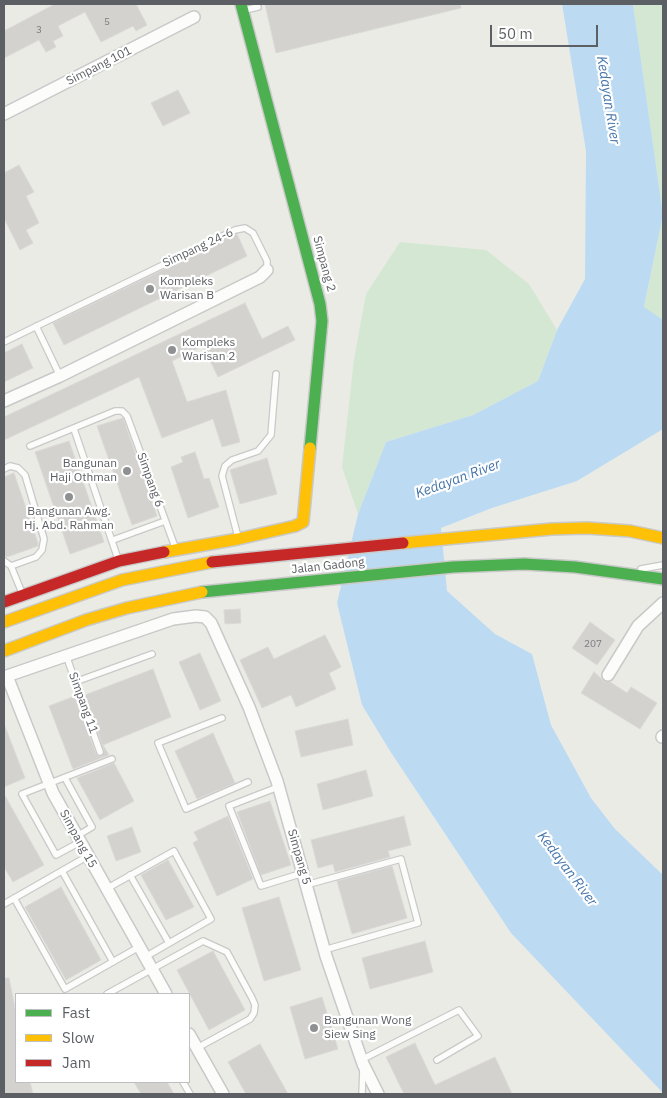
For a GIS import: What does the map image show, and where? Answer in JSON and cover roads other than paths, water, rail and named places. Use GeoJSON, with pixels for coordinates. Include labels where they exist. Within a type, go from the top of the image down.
{"type":"FeatureCollection","features":[{"type":"Feature","properties":{"kind":"main road","name":"Simpang 2"},"geometry":{"type":"LineString","coordinates":[[238,539],[295,526],[302,522],[322,321],[320,304],[242,7]]}},
{"type":"Feature","properties":{"kind":"main road","name":"Jalan Gadong"},"geometry":{"type":"LineString","coordinates":[[4,622],[75,595],[131,578],[191,565],[552,528],[630,531],[663,538]]}},
{"type":"Feature","properties":{"kind":"main road"},"geometry":{"type":"LineString","coordinates":[[4,602],[119,561],[238,539]]}},
{"type":"Feature","properties":{"kind":"main road","name":"Jalan Gadong"},"geometry":{"type":"LineString","coordinates":[[4,651],[86,620],[160,599],[187,594],[277,584],[453,567],[524,564],[575,567],[663,579]]}},
{"type":"Feature","properties":{"kind":"street","name":"Simpang 101"},"geometry":{"type":"LineString","coordinates":[[4,114],[194,17]]}},
{"type":"Feature","properties":{"kind":"street","name":"Simpang 24-6"},"geometry":{"type":"LineString","coordinates":[[4,401],[60,376],[260,277],[267,270]]}},
{"type":"Feature","properties":{"kind":"street"},"geometry":{"type":"LineString","coordinates":[[608,674],[638,626],[663,603]]}},
{"type":"Feature","properties":{"kind":"street","name":"Simpang 5"},"geometry":{"type":"LineString","coordinates":[[66,655],[173,619],[196,616],[204,617],[211,623],[249,708],[278,786],[324,950],[363,1061],[378,1094]]}},
{"type":"Feature","properties":{"kind":"street"},"geometry":{"type":"LineString","coordinates":[[5,677],[66,655]]}},
{"type":"Feature","properties":{"kind":"street","name":"Simpang 15"},"geometry":{"type":"LineString","coordinates":[[5,677],[49,784],[165,993]]}},
{"type":"Feature","properties":{"kind":"street"},"geometry":{"type":"LineString","coordinates":[[190,1036],[223,1094]]}},
{"type":"Feature","properties":{"kind":"lane"},"geometry":{"type":"LineString","coordinates":[[242,7],[258,6]]}},
{"type":"Feature","properties":{"kind":"lane","name":"Simpang 24-6"},"geometry":{"type":"LineString","coordinates":[[4,342],[235,230],[245,228],[253,233],[267,261],[267,270]]}},
{"type":"Feature","properties":{"kind":"lane"},"geometry":{"type":"LineString","coordinates":[[36,326],[60,376]]}},
{"type":"Feature","properties":{"kind":"lane"},"geometry":{"type":"LineString","coordinates":[[238,539],[222,476],[225,466],[232,460],[258,451],[271,435],[276,374]]}},
{"type":"Feature","properties":{"kind":"lane","name":"Simpang 6"},"geometry":{"type":"LineString","coordinates":[[74,430],[115,411],[122,412],[127,416],[176,549]]}},
{"type":"Feature","properties":{"kind":"lane"},"geometry":{"type":"LineString","coordinates":[[30,446],[74,430],[119,561]]}},
{"type":"Feature","properties":{"kind":"lane"},"geometry":{"type":"LineString","coordinates":[[4,469],[10,466],[18,468],[25,475],[44,539],[42,550],[36,557],[11,566]]}},
{"type":"Feature","properties":{"kind":"lane"},"geometry":{"type":"LineString","coordinates":[[113,540],[165,521]]}},
{"type":"Feature","properties":{"kind":"lane"},"geometry":{"type":"LineString","coordinates":[[4,561],[11,566],[23,595]]}},
{"type":"Feature","properties":{"kind":"lane"},"geometry":{"type":"LineString","coordinates":[[620,573],[663,565]]}},
{"type":"Feature","properties":{"kind":"lane"},"geometry":{"type":"LineString","coordinates":[[75,682],[152,654]]}},
{"type":"Feature","properties":{"kind":"lane","name":"Simpang 11"},"geometry":{"type":"LineString","coordinates":[[66,655],[100,752]]}},
{"type":"Feature","properties":{"kind":"lane"},"geometry":{"type":"LineString","coordinates":[[222,718],[158,743],[186,809],[248,782]]}},
{"type":"Feature","properties":{"kind":"lane"},"geometry":{"type":"LineString","coordinates":[[65,778],[92,827],[56,855],[22,794],[112,759]]}},
{"type":"Feature","properties":{"kind":"lane"},"geometry":{"type":"LineString","coordinates":[[278,786],[229,806],[261,886],[303,873]]}},
{"type":"Feature","properties":{"kind":"lane"},"geometry":{"type":"LineString","coordinates":[[14,898],[65,989],[113,962],[169,944],[212,920],[174,851],[106,889]]}},
{"type":"Feature","properties":{"kind":"lane"},"geometry":{"type":"LineString","coordinates":[[4,904],[88,856]]}},
{"type":"Feature","properties":{"kind":"lane"},"geometry":{"type":"LineString","coordinates":[[306,885],[400,859],[418,923],[324,950]]}},
{"type":"Feature","properties":{"kind":"lane"},"geometry":{"type":"LineString","coordinates":[[62,871],[113,962]]}},
{"type":"Feature","properties":{"kind":"lane"},"geometry":{"type":"LineString","coordinates":[[130,875],[169,944]]}},
{"type":"Feature","properties":{"kind":"lane"},"geometry":{"type":"LineString","coordinates":[[109,993],[203,941],[226,952],[252,998],[255,1005],[254,1013],[250,1019],[197,1048]]}},
{"type":"Feature","properties":{"kind":"lane"},"geometry":{"type":"LineString","coordinates":[[362,1094],[363,1061],[459,1010],[478,1036],[437,1060]]}},
{"type":"Feature","properties":{"kind":"lane"},"geometry":{"type":"LineString","coordinates":[[184,1083],[190,1094]]}},
{"type":"Feature","properties":{"kind":"water","name":"Kedayan River"},"geometry":{"type":"Polygon","coordinates":[[[562,4],[633,4],[663,215],[644,307],[663,320],[663,429],[577,481],[492,508],[441,528],[447,591],[495,634],[532,654],[551,725],[591,798],[615,829],[663,875],[663,1093],[511,933],[390,751],[362,705],[337,603],[358,514],[386,442],[473,415],[538,381],[557,330],[585,279],[586,151],[562,4]]]}},
{"type":"Feature","properties":{"kind":"place","name":"Kompleks Warisan B"},"geometry":{"type":"Point","coordinates":[150,289]}},
{"type":"Feature","properties":{"kind":"place","name":"Kompleks Warisan 2"},"geometry":{"type":"Point","coordinates":[172,350]}},
{"type":"Feature","properties":{"kind":"place","name":"Bangunan Haji Othman"},"geometry":{"type":"Point","coordinates":[127,471]}},
{"type":"Feature","properties":{"kind":"place","name":"Bangunan Awg. Hj. Abd. Rahman"},"geometry":{"type":"Point","coordinates":[69,497]}},
{"type":"Feature","properties":{"kind":"place","name":"Bangunan Wong Siew Sing"},"geometry":{"type":"Point","coordinates":[314,1028]}}]}
